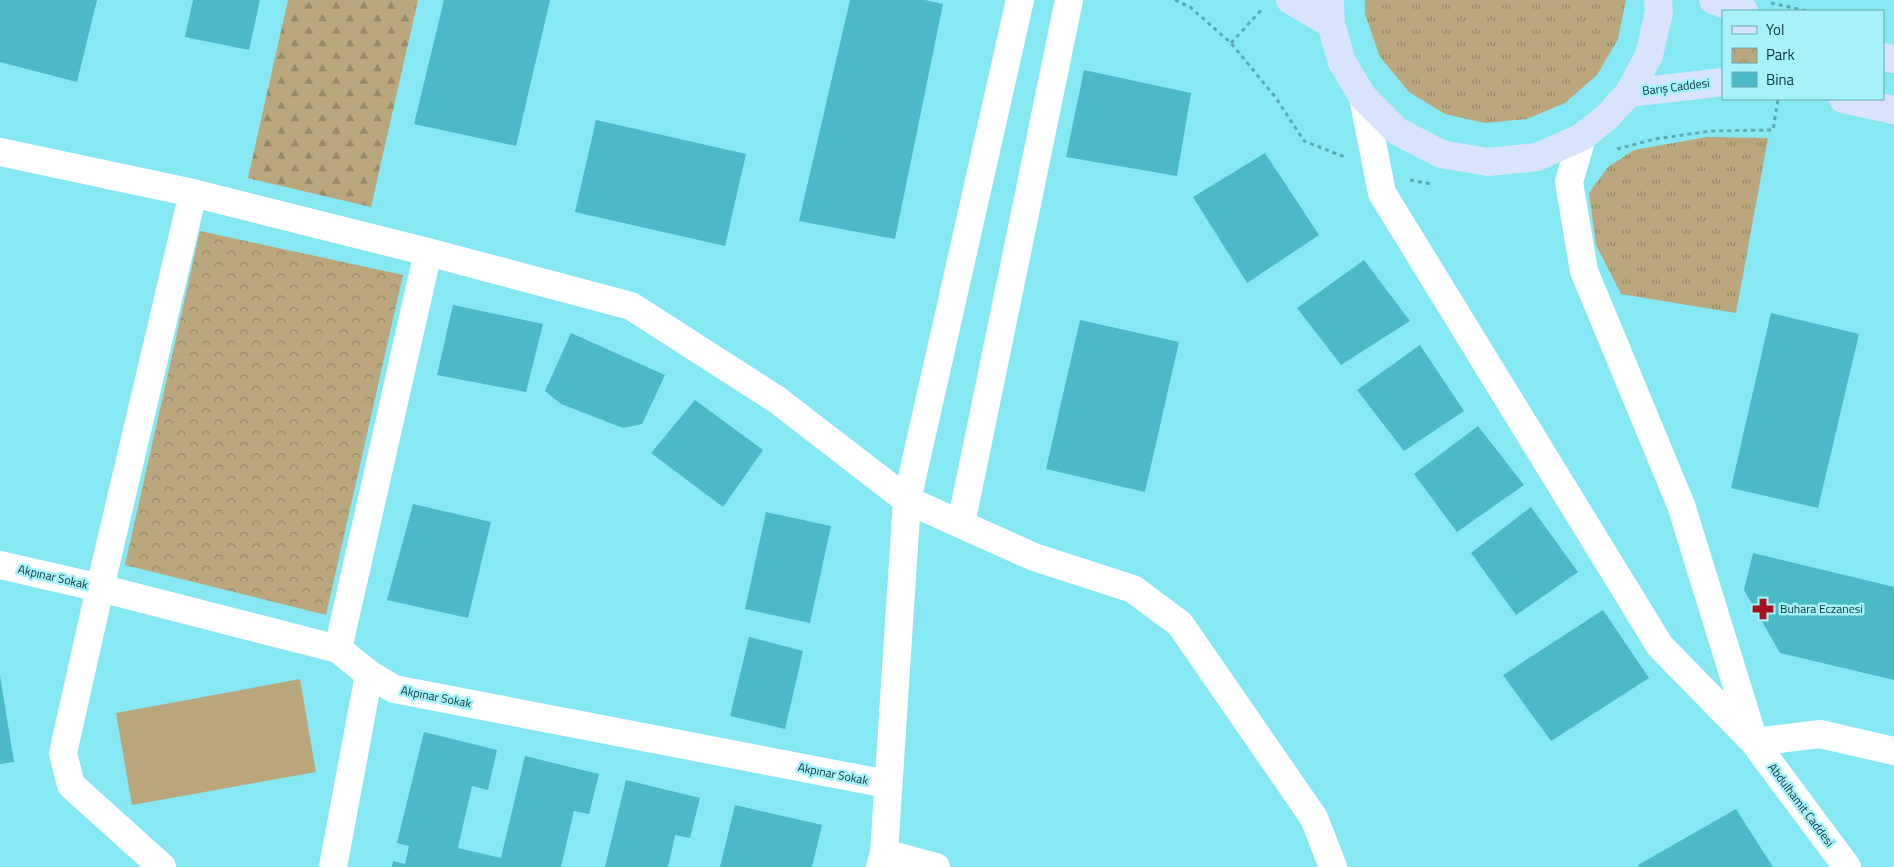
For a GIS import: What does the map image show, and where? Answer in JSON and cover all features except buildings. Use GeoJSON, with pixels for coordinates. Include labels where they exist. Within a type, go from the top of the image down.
{"type":"FeatureCollection","features":[{"type":"Feature","properties":{"kind":"main road"},"geometry":{"type":"LineString","coordinates":[[1290,0],[1331,12],[1342,62],[1363,97],[1397,131],[1441,154],[1488,162],[1537,157],[1582,137],[1607,117],[1629,93],[1649,55],[1659,12],[1658,0]]}},
{"type":"Feature","properties":{"kind":"main road"},"geometry":{"type":"LineString","coordinates":[[1713,0],[1741,10]]}},
{"type":"Feature","properties":{"kind":"main road","name":"Barış Caddesi"},"geometry":{"type":"LineString","coordinates":[[1629,93],[1722,82]]}},
{"type":"Feature","properties":{"kind":"main road"},"geometry":{"type":"LineString","coordinates":[[1848,100],[1894,110]]}},
{"type":"Feature","properties":{"kind":"street"},"geometry":{"type":"LineString","coordinates":[[936,867],[882,860],[907,500],[1020,0]]}},
{"type":"Feature","properties":{"kind":"street"},"geometry":{"type":"LineString","coordinates":[[962,524],[1069,0]]}},
{"type":"Feature","properties":{"kind":"street"},"geometry":{"type":"LineString","coordinates":[[1363,97],[1382,193],[1660,646],[1754,742]]}},
{"type":"Feature","properties":{"kind":"street"},"geometry":{"type":"LineString","coordinates":[[1582,137],[1569,182],[1584,271],[1681,505],[1754,742]]}},
{"type":"Feature","properties":{"kind":"street"},"geometry":{"type":"LineString","coordinates":[[0,152],[193,193],[428,252],[631,306],[776,399],[907,500],[1034,556],[1133,589],[1180,624],[1314,818],[1333,867]]}},
{"type":"Feature","properties":{"kind":"street"},"geometry":{"type":"LineString","coordinates":[[162,867],[71,785],[63,753],[193,193]]}},
{"type":"Feature","properties":{"kind":"street"},"geometry":{"type":"LineString","coordinates":[[338,649],[428,252]]}},
{"type":"Feature","properties":{"kind":"street","name":"Akpınar Sokak"},"geometry":{"type":"LineString","coordinates":[[0,565],[100,588],[338,649],[369,674],[394,688],[887,784]]}},
{"type":"Feature","properties":{"kind":"street"},"geometry":{"type":"LineString","coordinates":[[333,867],[369,674]]}},
{"type":"Feature","properties":{"kind":"street"},"geometry":{"type":"LineString","coordinates":[[1754,742],[1820,734],[1894,751]]}},
{"type":"Feature","properties":{"kind":"street","name":"Abdulhamit Caddesi"},"geometry":{"type":"LineString","coordinates":[[1754,742],[1847,867]]}},
{"type":"Feature","properties":{"kind":"path"},"geometry":{"type":"LineString","coordinates":[[1175,0],[1190,7],[1231,43],[1264,7]]}},
{"type":"Feature","properties":{"kind":"path"},"geometry":{"type":"LineString","coordinates":[[1762,1],[1802,10]]}},
{"type":"Feature","properties":{"kind":"green space"},"geometry":{"type":"Polygon","coordinates":[[[288,0],[418,0],[371,207],[248,178],[288,0]]]}},
{"type":"Feature","properties":{"kind":"green space"},"geometry":{"type":"Polygon","coordinates":[[[1365,0],[1626,0],[1618,39],[1597,75],[1565,103],[1527,119],[1485,123],[1445,114],[1409,92],[1380,57],[1365,14],[1365,0]]]}},
{"type":"Feature","properties":{"kind":"green space"},"geometry":{"type":"Polygon","coordinates":[[[1707,137],[1768,138],[1736,313],[1621,294],[1596,245],[1589,193],[1608,167],[1634,150],[1707,137]]]}},
{"type":"Feature","properties":{"kind":"green space"},"geometry":{"type":"Polygon","coordinates":[[[200,231],[403,275],[326,615],[125,565],[200,231]]]}},
{"type":"Feature","properties":{"kind":"green space"},"geometry":{"type":"Polygon","coordinates":[[[300,679],[316,772],[132,805],[116,713],[300,679]]]}},
{"type":"Feature","properties":{"kind":"place","name":"Buhara Eczanesi"},"geometry":{"type":"Point","coordinates":[1763,609]}}]}
